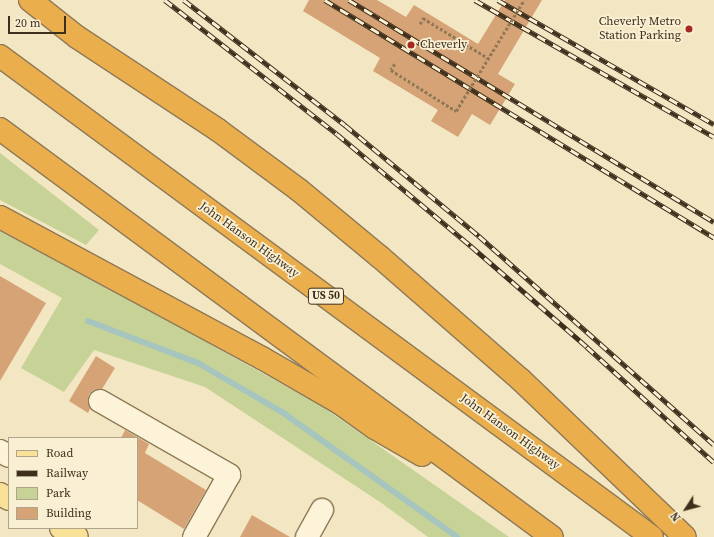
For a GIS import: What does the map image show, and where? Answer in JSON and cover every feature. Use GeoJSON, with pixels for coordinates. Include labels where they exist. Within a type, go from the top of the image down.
{"type":"FeatureCollection","features":[{"type":"Feature","properties":{"kind":"highway"},"geometry":{"type":"LineString","coordinates":[[30,0],[77,37],[218,130],[299,190],[380,257],[520,379],[685,537]]}},
{"type":"Feature","properties":{"kind":"highway","name":"John Hanson Highway"},"geometry":{"type":"LineString","coordinates":[[0,56],[652,537]]}},
{"type":"Feature","properties":{"kind":"highway"},"geometry":{"type":"LineString","coordinates":[[0,129],[552,537]]}},
{"type":"Feature","properties":{"kind":"highway"},"geometry":{"type":"LineString","coordinates":[[0,217],[262,358],[340,403],[375,428],[502,500]]}},
{"type":"Feature","properties":{"kind":"lane"},"geometry":{"type":"LineString","coordinates":[[100,401],[229,475],[194,537]]}},
{"type":"Feature","properties":{"kind":"lane"},"geometry":{"type":"LineString","coordinates":[[307,537],[322,510]]}},
{"type":"Feature","properties":{"kind":"path"},"geometry":{"type":"LineString","coordinates":[[395,64],[391,70],[456,111],[524,0]]}},
{"type":"Feature","properties":{"kind":"path"},"geometry":{"type":"LineString","coordinates":[[420,24],[423,18],[488,58]]}},
{"type":"Feature","properties":{"kind":"green space"},"geometry":{"type":"Polygon","coordinates":[[[0,153],[99,230],[86,245],[0,200],[0,153]]]}},
{"type":"Feature","properties":{"kind":"green space"},"geometry":{"type":"Polygon","coordinates":[[[0,231],[163,318],[323,407],[509,537],[428,537],[380,502],[205,387],[94,350],[64,392],[21,368],[62,298],[0,264],[0,231]]]}},
{"type":"Feature","properties":{"kind":"building"},"geometry":{"type":"Polygon","coordinates":[[[309,0],[377,0],[406,17],[414,5],[478,44],[505,0],[542,0],[498,74],[515,84],[490,125],[472,114],[458,137],[431,121],[438,110],[373,71],[380,58],[303,11],[309,0]]]}},
{"type":"Feature","properties":{"kind":"building"},"geometry":{"type":"Polygon","coordinates":[[[0,276],[46,303],[0,381],[0,276]]]}},
{"type":"Feature","properties":{"kind":"building"},"geometry":{"type":"Polygon","coordinates":[[[96,356],[115,368],[102,389],[94,390],[89,394],[88,401],[90,409],[88,413],[69,401],[96,356]]]}},
{"type":"Feature","properties":{"kind":"building"},"geometry":{"type":"Polygon","coordinates":[[[125,430],[137,437],[122,437],[125,430]]]}},
{"type":"Feature","properties":{"kind":"building"},"geometry":{"type":"Polygon","coordinates":[[[138,438],[149,444],[145,453],[206,490],[184,529],[138,501],[138,438]]]}},
{"type":"Feature","properties":{"kind":"building"},"geometry":{"type":"Polygon","coordinates":[[[252,515],[290,537],[240,537],[252,515]]]}},
{"type":"Feature","properties":{"kind":"waterway"},"geometry":{"type":"LineString","coordinates":[[88,321],[198,363],[282,412],[457,537]]}},
{"type":"Feature","properties":{"kind":"railway"},"geometry":{"type":"LineString","coordinates":[[165,0],[337,134],[471,246],[587,347],[714,462]]}},
{"type":"Feature","properties":{"kind":"railway"},"geometry":{"type":"LineString","coordinates":[[184,0],[345,125],[479,236],[714,445]]}},
{"type":"Feature","properties":{"kind":"railway"},"geometry":{"type":"LineString","coordinates":[[325,0],[714,237]]}},
{"type":"Feature","properties":{"kind":"railway"},"geometry":{"type":"LineString","coordinates":[[349,0],[714,222]]}},
{"type":"Feature","properties":{"kind":"railway"},"geometry":{"type":"LineString","coordinates":[[475,0],[714,137]]}},
{"type":"Feature","properties":{"kind":"railway"},"geometry":{"type":"LineString","coordinates":[[498,0],[714,124]]}},
{"type":"Feature","properties":{"kind":"place","name":"Cheverly Metro Station Parking"},"geometry":{"type":"Point","coordinates":[689,29]}},
{"type":"Feature","properties":{"kind":"place","name":"Cheverly"},"geometry":{"type":"Point","coordinates":[411,45]}}]}
